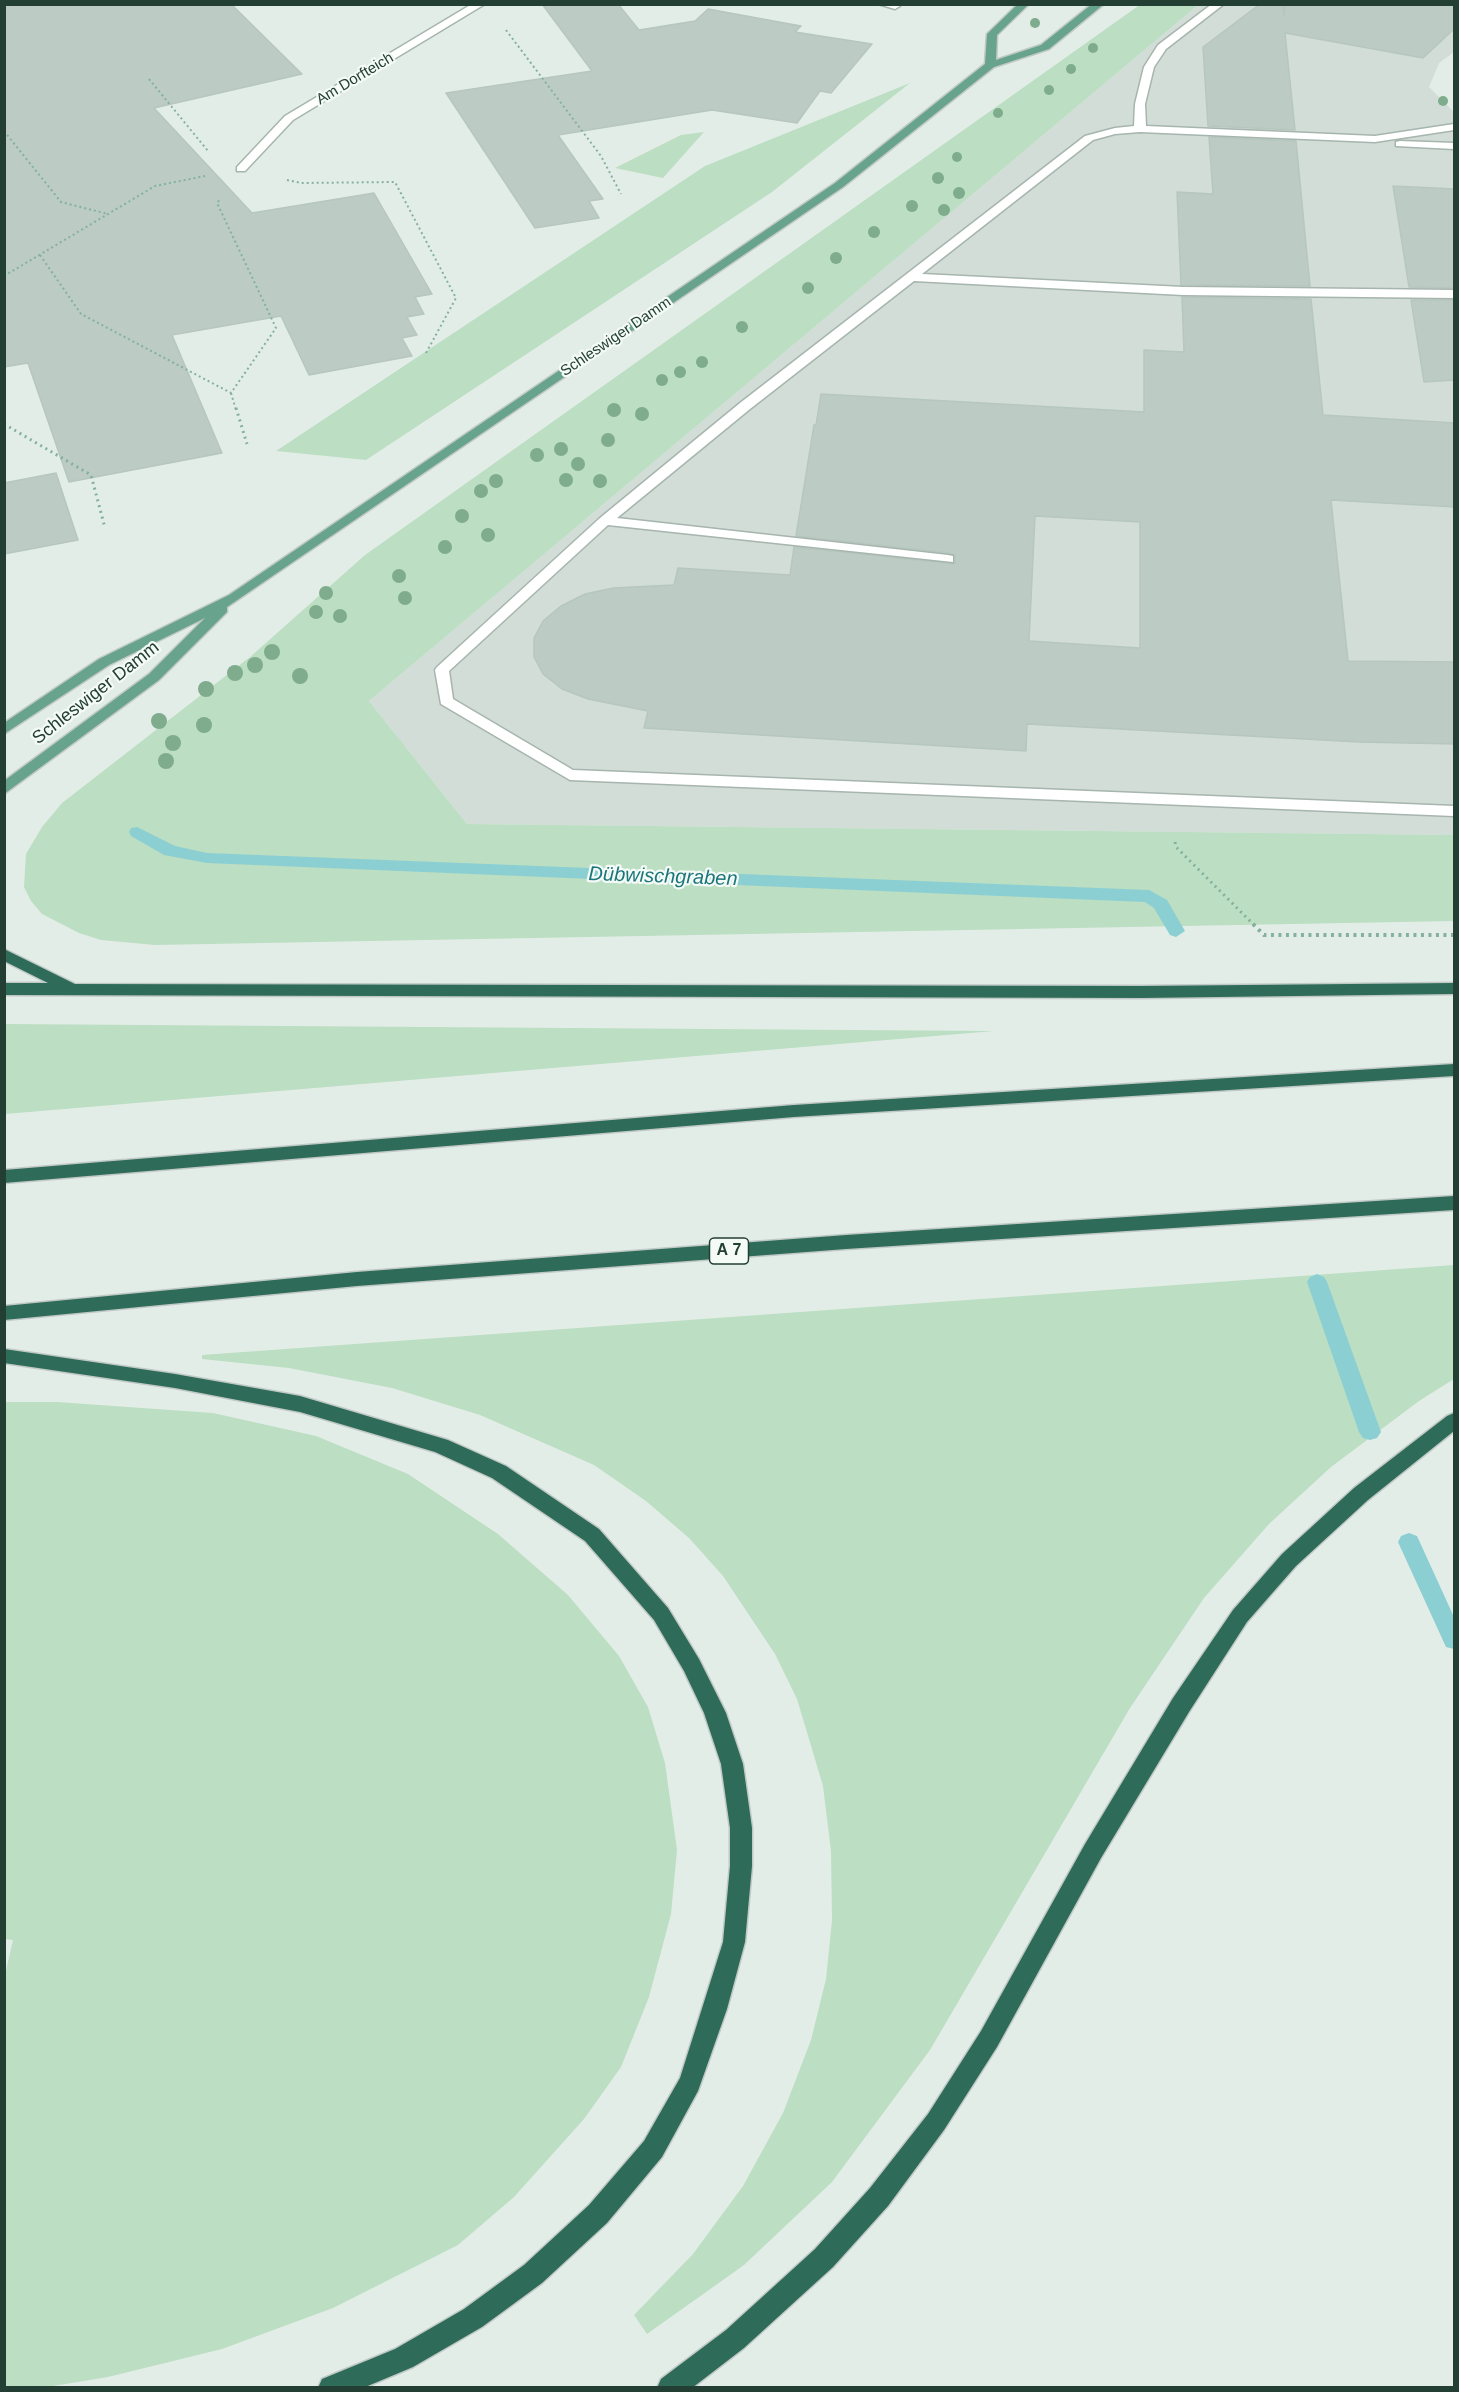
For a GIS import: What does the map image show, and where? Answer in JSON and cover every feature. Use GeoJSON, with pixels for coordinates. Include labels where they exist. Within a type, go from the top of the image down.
{"type":"FeatureCollection","features":[{"type":"Feature","properties":{"kind":"highway"},"geometry":{"type":"LineString","coordinates":[[4,954],[75,990]]}},
{"type":"Feature","properties":{"kind":"highway"},"geometry":{"type":"LineString","coordinates":[[4,989],[1141,992],[1455,989]]}},
{"type":"Feature","properties":{"kind":"highway"},"geometry":{"type":"LineString","coordinates":[[4,1177],[794,1110],[1455,1070]]}},
{"type":"Feature","properties":{"kind":"highway","name":"A 7"},"geometry":{"type":"LineString","coordinates":[[4,1313],[357,1279],[846,1242],[1455,1203]]}},
{"type":"Feature","properties":{"kind":"highway"},"geometry":{"type":"LineString","coordinates":[[4,1356],[175,1381],[300,1404],[441,1446],[499,1472],[592,1535],[661,1614],[692,1665],[716,1713],[732,1764],[741,1828],[734,1942],[715,2009],[690,2083],[653,2149],[598,2214],[533,2274],[473,2318],[404,2358],[331,2388]]}},
{"type":"Feature","properties":{"kind":"highway"},"geometry":{"type":"LineString","coordinates":[[670,2388],[735,2339],[824,2258],[879,2198],[936,2122],[989,2039],[1093,1851],[1180,1706],[1240,1616],[1289,1560],[1360,1494],[1455,1421]]}},
{"type":"Feature","properties":{"kind":"main road"},"geometry":{"type":"LineString","coordinates":[[990,65],[993,34],[1024,4]]}},
{"type":"Feature","properties":{"kind":"main road","name":"Schleswiger Damm"},"geometry":{"type":"LineString","coordinates":[[4,730],[104,662],[234,598],[838,185],[990,65],[1045,47],[1099,4]]}},
{"type":"Feature","properties":{"kind":"main road","name":"Schleswiger Damm"},"geometry":{"type":"LineString","coordinates":[[4,789],[154,677],[234,598]]}},
{"type":"Feature","properties":{"kind":"street","name":"Am Dorfteich"},"geometry":{"type":"LineString","coordinates":[[241,169],[289,118],[480,4]]}},
{"type":"Feature","properties":{"kind":"street"},"geometry":{"type":"LineString","coordinates":[[883,4],[895,6]]}},
{"type":"Feature","properties":{"kind":"street"},"geometry":{"type":"LineString","coordinates":[[1140,129],[1140,104],[1149,67],[1162,47],[1219,4]]}},
{"type":"Feature","properties":{"kind":"street"},"geometry":{"type":"LineString","coordinates":[[1375,139],[1455,127]]}},
{"type":"Feature","properties":{"kind":"street"},"geometry":{"type":"LineString","coordinates":[[1455,146],[1409,145],[1375,139],[1140,129],[1115,131],[1089,138],[914,277],[745,406],[604,521],[441,670],[446,701],[570,775],[1455,811]]}},
{"type":"Feature","properties":{"kind":"street"},"geometry":{"type":"LineString","coordinates":[[914,277],[1183,291],[1455,294]]}},
{"type":"Feature","properties":{"kind":"street"},"geometry":{"type":"LineString","coordinates":[[604,521],[948,559]]}},
{"type":"Feature","properties":{"kind":"path"},"geometry":{"type":"LineString","coordinates":[[501,23],[601,156],[621,194]]}},
{"type":"Feature","properties":{"kind":"path"},"geometry":{"type":"LineString","coordinates":[[149,79],[203,148],[241,169],[301,183],[395,182],[456,298],[426,353]]}},
{"type":"Feature","properties":{"kind":"path"},"geometry":{"type":"LineString","coordinates":[[4,131],[61,202],[108,214]]}},
{"type":"Feature","properties":{"kind":"path"},"geometry":{"type":"LineString","coordinates":[[4,276],[155,186],[241,169]]}},
{"type":"Feature","properties":{"kind":"path"},"geometry":{"type":"LineString","coordinates":[[231,393],[276,328],[218,203],[241,169]]}},
{"type":"Feature","properties":{"kind":"path"},"geometry":{"type":"LineString","coordinates":[[40,255],[81,314],[231,393],[247,444]]}},
{"type":"Feature","properties":{"kind":"path"},"geometry":{"type":"LineString","coordinates":[[4,424],[91,475],[105,528]]}},
{"type":"Feature","properties":{"kind":"path"},"geometry":{"type":"LineString","coordinates":[[1169,801],[1176,847],[1264,935],[1455,935]]}},
{"type":"Feature","properties":{"kind":"shaded area"},"geometry":{"type":"Polygon","coordinates":[[[1198,5],[1454,5],[1454,52],[1439,63],[1429,87],[1454,112],[1454,835],[467,824],[369,701],[1198,5]]]}},
{"type":"Feature","properties":{"kind":"green space"},"geometry":{"type":"Polygon","coordinates":[[[1141,4],[1198,5],[369,701],[467,824],[1454,835],[1454,921],[155,945],[101,940],[79,933],[42,914],[31,901],[24,887],[26,854],[42,827],[62,803],[250,657],[365,555],[1141,4]]]}},
{"type":"Feature","properties":{"kind":"green space"},"geometry":{"type":"Polygon","coordinates":[[[910,83],[772,192],[366,460],[276,451],[705,166],[910,83]]]}},
{"type":"Feature","properties":{"kind":"green space"},"geometry":{"type":"Polygon","coordinates":[[[704,132],[663,178],[615,168],[681,135],[704,132]]]}},
{"type":"Feature","properties":{"kind":"green space"},"geometry":{"type":"Polygon","coordinates":[[[5,1024],[994,1031],[5,1114],[5,1024]]]}},
{"type":"Feature","properties":{"kind":"green space"},"geometry":{"type":"Polygon","coordinates":[[[1454,1265],[1454,1379],[1419,1401],[1331,1467],[1269,1524],[1204,1598],[1130,1708],[930,2050],[832,2182],[744,2265],[647,2334],[634,2315],[693,2254],[743,2186],[783,2113],[811,2040],[826,1979],[832,1920],[831,1851],[823,1786],[797,1699],[775,1654],[723,1576],[689,1538],[646,1501],[594,1465],[480,1415],[392,1388],[289,1368],[202,1359],[202,1355],[1454,1265]]]}},
{"type":"Feature","properties":{"kind":"green space"},"geometry":{"type":"Polygon","coordinates":[[[5,1402],[57,1402],[213,1413],[316,1436],[408,1474],[498,1534],[568,1595],[619,1656],[648,1707],[665,1763],[677,1850],[671,1914],[649,1997],[621,2067],[584,2119],[514,2197],[458,2245],[333,2308],[222,2349],[108,2377],[41,2388],[4,2387],[4,1979],[13,1940],[4,1939],[5,1402]]]}},
{"type":"Feature","properties":{"kind":"building"},"geometry":{"type":"Polygon","coordinates":[[[4,4],[231,4],[302,74],[154,108],[252,213],[374,193],[432,294],[415,297],[424,314],[407,317],[417,335],[402,338],[412,356],[309,375],[281,316],[172,335],[222,453],[69,482],[28,363],[4,367],[4,4]]]}},
{"type":"Feature","properties":{"kind":"building"},"geometry":{"type":"Polygon","coordinates":[[[542,4],[618,4],[639,30],[695,21],[708,9],[801,26],[795,32],[872,44],[831,93],[820,91],[797,123],[712,110],[558,135],[603,199],[589,201],[599,218],[535,228],[446,93],[592,71],[542,4]]]}},
{"type":"Feature","properties":{"kind":"building"},"geometry":{"type":"Polygon","coordinates":[[[1260,4],[1283,4],[1284,16],[1285,4],[1455,4],[1455,28],[1423,58],[1285,33],[1295,130],[1208,126],[1203,47],[1260,4]]]}},
{"type":"Feature","properties":{"kind":"building"},"geometry":{"type":"Polygon","coordinates":[[[1209,137],[1296,141],[1310,286],[1181,285],[1177,192],[1213,194],[1209,137]]]}},
{"type":"Feature","properties":{"kind":"building"},"geometry":{"type":"Polygon","coordinates":[[[1393,186],[1455,189],[1455,288],[1409,287],[1393,186]]]}},
{"type":"Feature","properties":{"kind":"building"},"geometry":{"type":"Polygon","coordinates":[[[1182,297],[1311,299],[1323,415],[1455,423],[1455,507],[1331,500],[1348,661],[1455,662],[1455,744],[1359,742],[1027,724],[1026,751],[644,728],[648,711],[588,699],[562,689],[543,674],[534,657],[534,638],[543,621],[561,606],[585,594],[613,588],[674,585],[678,568],[790,575],[794,547],[955,564],[955,555],[948,553],[796,536],[821,394],[1144,412],[1144,350],[1184,352],[1182,297]],[[1035,516],[1029,641],[1140,648],[1140,522],[1035,516]]]}},
{"type":"Feature","properties":{"kind":"building"},"geometry":{"type":"Polygon","coordinates":[[[1411,300],[1455,300],[1455,380],[1424,382],[1411,300]]]}},
{"type":"Feature","properties":{"kind":"building"},"geometry":{"type":"Polygon","coordinates":[[[56,473],[78,540],[4,554],[4,483],[56,473]]]}},
{"type":"Feature","properties":{"kind":"waterway","name":"Dübwischgraben"},"geometry":{"type":"LineString","coordinates":[[137,832],[170,851],[207,858],[1149,896],[1161,904],[1176,931]]}},
{"type":"Feature","properties":{"kind":"waterway","name":"Dübwischgraben"},"geometry":{"type":"LineString","coordinates":[[1317,1282],[1370,1432]]}},
{"type":"Feature","properties":{"kind":"waterway","name":"Dübwischgraben"},"geometry":{"type":"LineString","coordinates":[[1409,1542],[1454,1640]]}}]}
